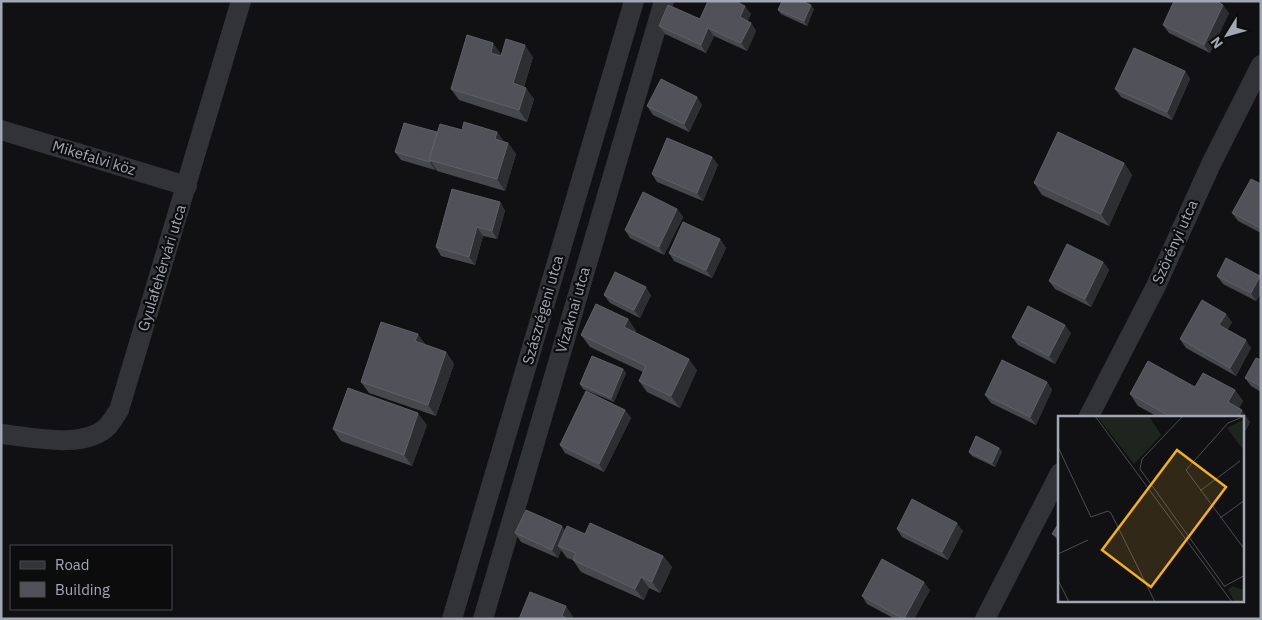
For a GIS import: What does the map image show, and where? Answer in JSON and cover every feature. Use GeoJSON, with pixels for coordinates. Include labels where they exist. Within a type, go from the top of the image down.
{"type":"FeatureCollection","features":[{"type":"Feature","properties":{"kind":"street","name":"Gyulafehérvári utca"},"geometry":{"type":"LineString","coordinates":[[1,434],[56,440],[86,439],[107,427],[120,410],[241,1]]}},
{"type":"Feature","properties":{"kind":"street","name":"Szászrégeni utca"},"geometry":{"type":"LineString","coordinates":[[452,619],[634,1]]}},
{"type":"Feature","properties":{"kind":"street","name":"Vízaknai utca"},"geometry":{"type":"LineString","coordinates":[[482,619],[664,1]]}},
{"type":"Feature","properties":{"kind":"street","name":"Szörényi utca"},"geometry":{"type":"LineString","coordinates":[[1089,416],[1156,286],[1211,164],[1261,65]]}},
{"type":"Feature","properties":{"kind":"street","name":"Mikefalvi köz"},"geometry":{"type":"LineString","coordinates":[[1,130],[187,186]]}},
{"type":"Feature","properties":{"kind":"street"},"geometry":{"type":"LineString","coordinates":[[985,619],[1058,477]]}},
{"type":"Feature","properties":{"kind":"building"},"geometry":{"type":"Polygon","coordinates":[[[708,1],[735,1],[745,6],[740,17],[751,23],[741,43],[708,28],[701,45],[659,26],[668,5],[700,19],[708,1]]]}},
{"type":"Feature","properties":{"kind":"building"},"geometry":{"type":"Polygon","coordinates":[[[782,1],[802,1],[811,5],[804,21],[778,10],[782,1]]]}},
{"type":"Feature","properties":{"kind":"building"},"geometry":{"type":"Polygon","coordinates":[[[1174,1],[1216,1],[1223,5],[1204,45],[1163,25],[1174,1]]]}},
{"type":"Feature","properties":{"kind":"building"},"geometry":{"type":"Polygon","coordinates":[[[467,35],[493,43],[491,53],[501,56],[506,39],[525,45],[513,83],[526,88],[519,110],[451,89],[467,35]]]}},
{"type":"Feature","properties":{"kind":"building"},"geometry":{"type":"Polygon","coordinates":[[[1134,48],[1185,71],[1167,112],[1115,89],[1134,48]]]}},
{"type":"Feature","properties":{"kind":"building"},"geometry":{"type":"Polygon","coordinates":[[[661,79],[697,97],[684,124],[647,106],[661,79]]]}},
{"type":"Feature","properties":{"kind":"building"},"geometry":{"type":"Polygon","coordinates":[[[464,122],[497,132],[495,139],[508,143],[497,179],[429,160],[440,124],[462,130],[464,122]]]}},
{"type":"Feature","properties":{"kind":"building"},"geometry":{"type":"Polygon","coordinates":[[[404,123],[437,132],[430,162],[395,152],[404,123]]]}},
{"type":"Feature","properties":{"kind":"building"},"geometry":{"type":"Polygon","coordinates":[[[1058,132],[1124,163],[1101,214],[1034,183],[1058,132]]]}},
{"type":"Feature","properties":{"kind":"building"},"geometry":{"type":"Polygon","coordinates":[[[667,138],[712,157],[697,193],[652,174],[667,138]]]}},
{"type":"Feature","properties":{"kind":"building"},"geometry":{"type":"Polygon","coordinates":[[[1251,179],[1261,184],[1261,228],[1232,213],[1251,179]]]}},
{"type":"Feature","properties":{"kind":"building"},"geometry":{"type":"Polygon","coordinates":[[[452,189],[500,202],[492,231],[477,227],[469,257],[436,247],[452,189]]]}},
{"type":"Feature","properties":{"kind":"building"},"geometry":{"type":"Polygon","coordinates":[[[643,192],[677,209],[659,247],[625,230],[643,192]]]}},
{"type":"Feature","properties":{"kind":"building"},"geometry":{"type":"Polygon","coordinates":[[[683,222],[720,239],[706,270],[669,253],[683,222]]]}},
{"type":"Feature","properties":{"kind":"building"},"geometry":{"type":"Polygon","coordinates":[[[1067,244],[1103,262],[1085,299],[1049,281],[1067,244]]]}},
{"type":"Feature","properties":{"kind":"building"},"geometry":{"type":"Polygon","coordinates":[[[1226,258],[1260,276],[1251,293],[1217,276],[1226,258]]]}},
{"type":"Feature","properties":{"kind":"building"},"geometry":{"type":"Polygon","coordinates":[[[615,272],[646,287],[634,310],[604,295],[615,272]]]}},
{"type":"Feature","properties":{"kind":"building"},"geometry":{"type":"Polygon","coordinates":[[[1202,300],[1226,314],[1219,325],[1246,340],[1230,368],[1180,339],[1202,300]]]}},
{"type":"Feature","properties":{"kind":"building"},"geometry":{"type":"Polygon","coordinates":[[[596,304],[628,319],[624,327],[689,359],[671,396],[639,381],[646,366],[581,335],[596,304]]]}},
{"type":"Feature","properties":{"kind":"building"},"geometry":{"type":"Polygon","coordinates":[[[1028,306],[1065,325],[1049,356],[1012,337],[1028,306]]]}},
{"type":"Feature","properties":{"kind":"building"},"geometry":{"type":"Polygon","coordinates":[[[381,322],[418,334],[415,341],[446,352],[428,405],[361,382],[381,322]]]}},
{"type":"Feature","properties":{"kind":"building"},"geometry":{"type":"Polygon","coordinates":[[[592,356],[623,369],[611,398],[580,384],[592,356]]]}},
{"type":"Feature","properties":{"kind":"building"},"geometry":{"type":"Polygon","coordinates":[[[1256,358],[1261,360],[1261,386],[1245,378],[1256,358]]]}},
{"type":"Feature","properties":{"kind":"building"},"geometry":{"type":"Polygon","coordinates":[[[1002,360],[1047,382],[1030,417],[985,395],[1002,360]]]}},
{"type":"Feature","properties":{"kind":"building"},"geometry":{"type":"Polygon","coordinates":[[[1148,361],[1195,387],[1203,373],[1235,390],[1228,402],[1242,410],[1239,416],[1169,416],[1130,394],[1148,361]]]}},
{"type":"Feature","properties":{"kind":"building"},"geometry":{"type":"Polygon","coordinates":[[[348,388],[418,413],[404,455],[333,429],[348,388]]]}},
{"type":"Feature","properties":{"kind":"building"},"geometry":{"type":"Polygon","coordinates":[[[586,391],[625,410],[599,464],[560,445],[586,391]]]}},
{"type":"Feature","properties":{"kind":"building"},"geometry":{"type":"Polygon","coordinates":[[[976,436],[999,448],[992,463],[969,452],[976,436]]]}},
{"type":"Feature","properties":{"kind":"building"},"geometry":{"type":"Polygon","coordinates":[[[912,499],[957,523],[942,552],[897,529],[912,499]]]}},
{"type":"Feature","properties":{"kind":"building"},"geometry":{"type":"Polygon","coordinates":[[[526,510],[562,526],[552,550],[515,533],[526,510]]]}},
{"type":"Feature","properties":{"kind":"building"},"geometry":{"type":"Polygon","coordinates":[[[590,523],[663,556],[652,582],[641,577],[635,589],[573,560],[576,553],[558,546],[567,526],[585,534],[590,523]]]}},
{"type":"Feature","properties":{"kind":"building"},"geometry":{"type":"Polygon","coordinates":[[[1058,524],[1058,536],[1052,534],[1058,524]]]}},
{"type":"Feature","properties":{"kind":"building"},"geometry":{"type":"Polygon","coordinates":[[[882,559],[924,582],[904,619],[862,596],[882,559]]]}},
{"type":"Feature","properties":{"kind":"building"},"geometry":{"type":"Polygon","coordinates":[[[530,592],[566,606],[562,616],[568,619],[519,619],[530,592]]]}}]}
